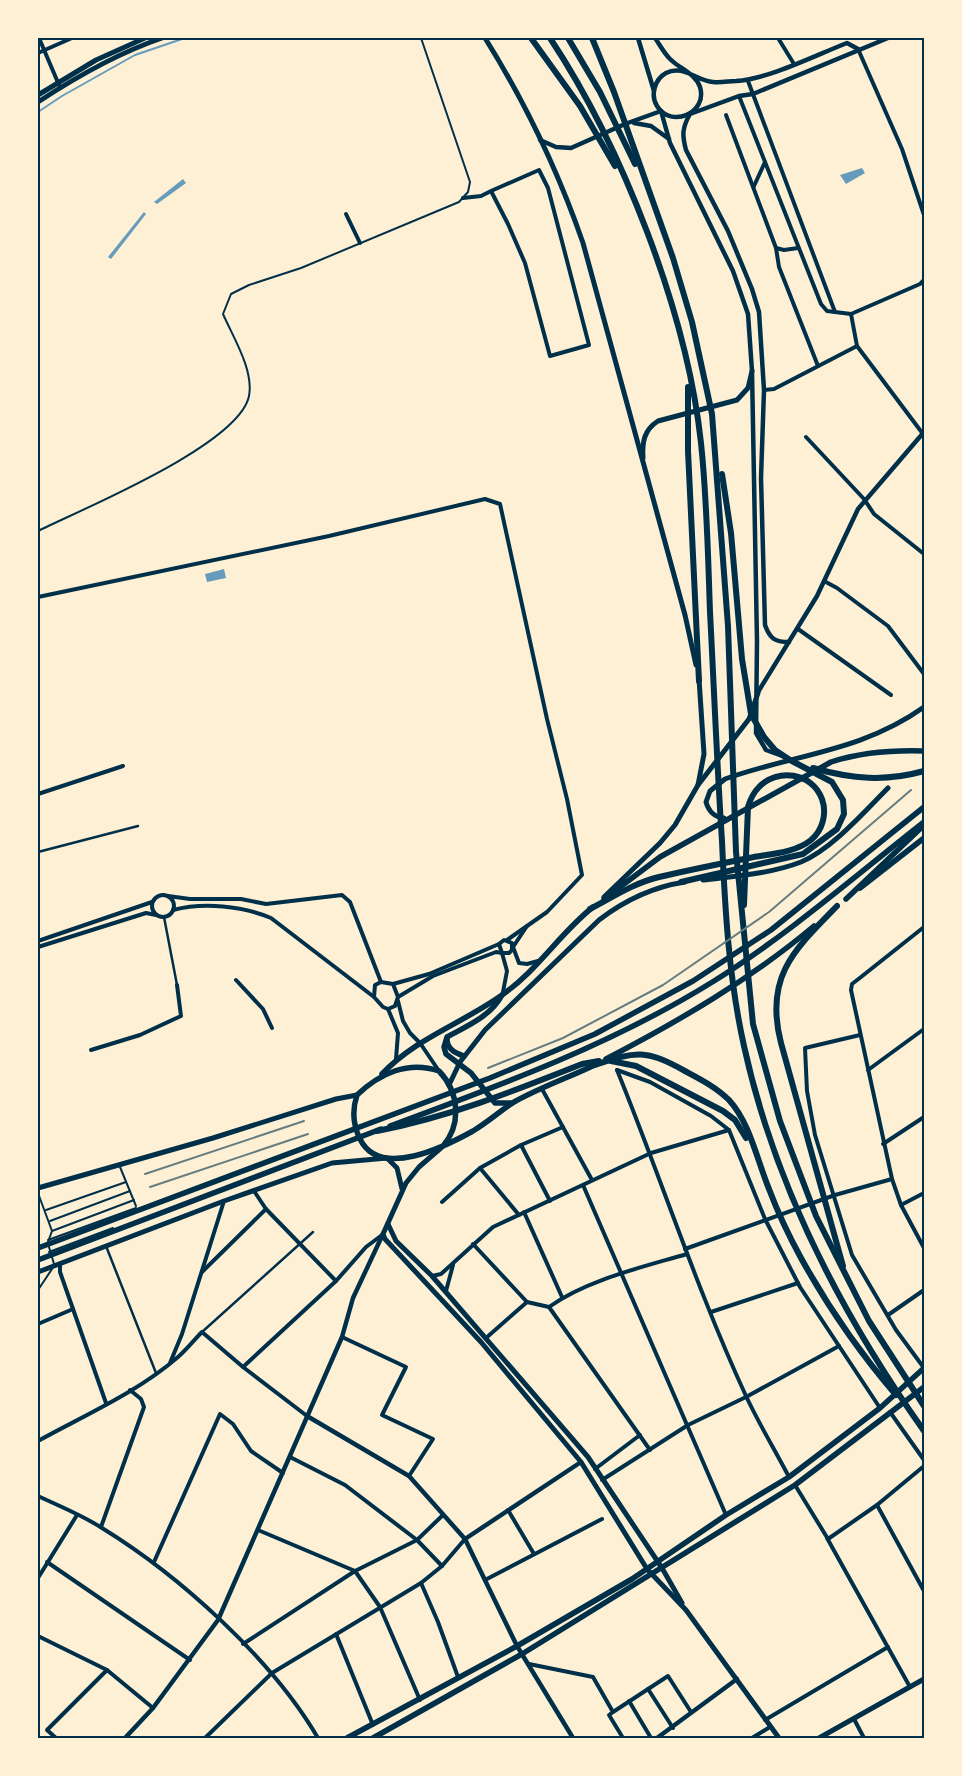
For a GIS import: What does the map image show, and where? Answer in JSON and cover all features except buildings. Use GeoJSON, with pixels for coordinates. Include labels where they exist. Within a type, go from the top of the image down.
{"type":"FeatureCollection","features":[{"type":"Feature","properties":{"kind":"highway"},"geometry":{"type":"LineString","coordinates":[[531,38],[580,106],[628,188]]}},
{"type":"Feature","properties":{"kind":"highway"},"geometry":{"type":"LineString","coordinates":[[550,38],[596,117],[628,188],[664,281],[688,368],[701,439],[725,897],[730,962],[744,1046],[770,1140],[814,1251],[851,1319],[924,1431]]}},
{"type":"Feature","properties":{"kind":"highway"},"geometry":{"type":"LineString","coordinates":[[568,38],[600,92],[645,183]]}},
{"type":"Feature","properties":{"kind":"highway"},"geometry":{"type":"LineString","coordinates":[[592,38],[614,92],[682,287],[704,372],[731,533],[742,659],[751,714],[760,732],[775,750],[832,782],[843,800],[844,814],[837,829],[803,854],[681,882]]}},
{"type":"Feature","properties":{"kind":"highway"},"geometry":{"type":"LineString","coordinates":[[688,368],[688,451],[699,681]]}},
{"type":"Feature","properties":{"kind":"highway"},"geometry":{"type":"LineString","coordinates":[[714,424],[727,608],[736,852],[753,1024],[780,1121],[816,1216],[847,1282],[869,1321],[924,1406]]}},
{"type":"Feature","properties":{"kind":"highway"},"geometry":{"type":"LineString","coordinates":[[802,766],[845,777],[889,779],[924,771]]}},
{"type":"Feature","properties":{"kind":"highway"},"geometry":{"type":"LineString","coordinates":[[590,909],[634,885],[657,878],[788,850],[811,840],[819,831],[824,814],[819,793],[805,780],[788,775],[766,780],[752,796],[748,807],[743,936]]}},
{"type":"Feature","properties":{"kind":"highway"},"geometry":{"type":"LineString","coordinates":[[837,906],[798,946],[786,964],[778,983],[775,1011],[777,1027],[847,1282]]}},
{"type":"Feature","properties":{"kind":"highway"},"geometry":{"type":"LineString","coordinates":[[596,1065],[637,1053],[656,1056],[716,1089],[729,1100],[740,1115],[784,1224],[801,1258],[833,1312],[873,1368],[913,1414]]}},
{"type":"Feature","properties":{"kind":"highway"},"geometry":{"type":"LineString","coordinates":[[377,1131],[414,1124],[480,1104],[582,1064],[614,1061],[636,1066],[723,1111],[735,1120],[756,1157]]}},
{"type":"Feature","properties":{"kind":"main road"},"geometry":{"type":"LineString","coordinates":[[38,102],[58,85],[145,38]]}},
{"type":"Feature","properties":{"kind":"main road"},"geometry":{"type":"LineString","coordinates":[[38,95],[137,46],[162,38]]}},
{"type":"Feature","properties":{"kind":"main road"},"geometry":{"type":"LineString","coordinates":[[485,38],[506,72],[540,140],[569,204],[583,243],[685,614],[699,681],[704,754],[698,785]]}},
{"type":"Feature","properties":{"kind":"main road"},"geometry":{"type":"LineString","coordinates":[[645,472],[644,439],[650,427],[658,421],[737,400],[748,388],[752,371]]}},
{"type":"Feature","properties":{"kind":"main road"},"geometry":{"type":"LineString","coordinates":[[38,1188],[120,1166],[336,1099],[357,1095],[380,1076],[396,1059],[502,995],[660,843],[674,825],[698,785],[749,720],[758,693]]}},
{"type":"Feature","properties":{"kind":"main road"},"geometry":{"type":"LineString","coordinates":[[731,817],[716,817],[708,808],[706,797],[716,785],[743,773],[805,758],[872,736],[924,707]]}},
{"type":"Feature","properties":{"kind":"main road"},"geometry":{"type":"LineString","coordinates":[[590,909],[660,857],[731,817],[840,760],[856,754],[883,750],[924,751]]}},
{"type":"Feature","properties":{"kind":"main road"},"geometry":{"type":"LineString","coordinates":[[449,1085],[460,1062],[485,1030],[599,920],[618,905],[635,895],[681,882],[763,872],[802,861],[819,851],[851,825],[888,788]]}},
{"type":"Feature","properties":{"kind":"main road"},"geometry":{"type":"LineString","coordinates":[[38,1248],[540,1058],[595,1034],[670,995],[771,930],[924,807]]}},
{"type":"Feature","properties":{"kind":"main road"},"geometry":{"type":"LineString","coordinates":[[38,1260],[541,1069],[621,1032],[675,1004],[777,938],[924,822]]}},
{"type":"Feature","properties":{"kind":"main road"},"geometry":{"type":"LineString","coordinates":[[846,899],[924,826]]}},
{"type":"Feature","properties":{"kind":"main road"},"geometry":{"type":"LineString","coordinates":[[38,1272],[147,1232],[224,1201],[332,1163],[422,1154],[443,1146],[474,1130],[514,1102],[596,1065],[765,966],[837,906],[924,838]]}},
{"type":"Feature","properties":{"kind":"main road"},"geometry":{"type":"LineString","coordinates":[[502,995],[498,1003],[486,1014],[448,1037],[444,1044],[444,1050],[460,1062],[495,1102],[514,1102]]}},
{"type":"Feature","properties":{"kind":"main road"},"geometry":{"type":"LineString","coordinates":[[448,1037],[448,1045],[452,1050],[464,1056]]}},
{"type":"Feature","properties":{"kind":"main road"},"geometry":{"type":"LineString","coordinates":[[380,1076],[398,1069],[416,1067],[438,1071],[449,1085],[454,1100],[456,1121],[452,1134],[443,1146],[420,1167],[402,1192],[383,1234],[390,1247],[480,1342],[581,1462],[649,1571],[686,1610]]}},
{"type":"Feature","properties":{"kind":"main road"},"geometry":{"type":"LineString","coordinates":[[357,1095],[353,1116],[358,1134],[367,1149],[387,1158],[397,1168],[402,1192]]}},
{"type":"Feature","properties":{"kind":"main road"},"geometry":{"type":"LineString","coordinates":[[388,1224],[396,1241],[432,1276],[588,1457],[660,1565],[686,1610],[778,1738]]}},
{"type":"Feature","properties":{"kind":"main road"},"geometry":{"type":"LineString","coordinates":[[660,1565],[726,1515],[789,1477],[880,1408],[924,1368]]}},
{"type":"Feature","properties":{"kind":"main road"},"geometry":{"type":"LineString","coordinates":[[347,1738],[517,1646],[660,1565],[795,1485],[924,1387]]}},
{"type":"Feature","properties":{"kind":"main road"},"geometry":{"type":"LineString","coordinates":[[373,1738],[522,1654],[649,1571]]}},
{"type":"Feature","properties":{"kind":"main road"},"geometry":{"type":"LineString","coordinates":[[819,1738],[924,1679]]}},
{"type":"Feature","properties":{"kind":"street"},"geometry":{"type":"LineString","coordinates":[[39,38],[58,85]]}},
{"type":"Feature","properties":{"kind":"street"},"geometry":{"type":"LineString","coordinates":[[38,53],[72,38]]}},
{"type":"Feature","properties":{"kind":"street"},"geometry":{"type":"LineString","coordinates":[[638,38],[654,92]]}},
{"type":"Feature","properties":{"kind":"street"},"geometry":{"type":"LineString","coordinates":[[655,38],[672,61],[696,79],[701,94],[700,102],[690,114],[683,127],[682,136],[686,150],[728,231],[752,289],[759,312],[764,390],[761,478],[765,625],[771,638],[778,642],[790,642]]}},
{"type":"Feature","properties":{"kind":"street"},"geometry":{"type":"LineString","coordinates":[[778,38],[794,64]]}},
{"type":"Feature","properties":{"kind":"street"},"geometry":{"type":"LineString","coordinates":[[540,140],[556,146],[571,148],[625,124],[661,112],[675,118],[690,114],[739,96],[753,94],[888,38]]}},
{"type":"Feature","properties":{"kind":"street"},"geometry":{"type":"LineString","coordinates":[[805,758],[779,757],[762,745],[756,733],[758,693],[751,328],[744,300],[669,139],[661,112],[654,99],[656,85],[666,73],[674,71],[712,82],[748,80],[847,43],[858,49],[902,149],[924,216]]}},
{"type":"Feature","properties":{"kind":"street"},"geometry":{"type":"LineString","coordinates":[[748,80],[835,312]]}},
{"type":"Feature","properties":{"kind":"street"},"geometry":{"type":"LineString","coordinates":[[739,96],[798,248],[821,304],[827,311],[851,314],[920,284],[924,280]]}},
{"type":"Feature","properties":{"kind":"street"},"geometry":{"type":"LineString","coordinates":[[726,115],[776,248],[779,267],[818,366]]}},
{"type":"Feature","properties":{"kind":"street"},"geometry":{"type":"LineString","coordinates":[[625,124],[637,122],[651,126],[669,139]]}},
{"type":"Feature","properties":{"kind":"street"},"geometry":{"type":"LineString","coordinates":[[754,186],[765,162]]}},
{"type":"Feature","properties":{"kind":"street"},"geometry":{"type":"LineString","coordinates":[[463,198],[481,196],[491,191],[539,170],[548,188],[589,345],[550,356],[524,264],[508,224],[491,191]]}},
{"type":"Feature","properties":{"kind":"street"},"geometry":{"type":"LineString","coordinates":[[346,214],[360,243]]}},
{"type":"Feature","properties":{"kind":"street"},"geometry":{"type":"LineString","coordinates":[[776,248],[784,250],[798,248]]}},
{"type":"Feature","properties":{"kind":"street"},"geometry":{"type":"LineString","coordinates":[[758,693],[790,642],[824,581],[858,508],[924,433],[857,346],[851,314]]}},
{"type":"Feature","properties":{"kind":"street"},"geometry":{"type":"LineString","coordinates":[[764,390],[774,389],[857,346]]}},
{"type":"Feature","properties":{"kind":"street"},"geometry":{"type":"LineString","coordinates":[[806,437],[864,499],[874,514],[924,554]]}},
{"type":"Feature","properties":{"kind":"street"},"geometry":{"type":"LineString","coordinates":[[38,597],[329,536],[485,499],[500,504],[567,799],[582,875],[547,912],[507,940],[429,974],[393,984],[381,982],[375,985],[374,997]]}},
{"type":"Feature","properties":{"kind":"street"},"geometry":{"type":"LineString","coordinates":[[824,581],[837,588],[888,626],[924,674]]}},
{"type":"Feature","properties":{"kind":"street"},"geometry":{"type":"LineString","coordinates":[[798,628],[891,695]]}},
{"type":"Feature","properties":{"kind":"street"},"geometry":{"type":"LineString","coordinates":[[38,794],[57,790],[77,779],[123,766]]}},
{"type":"Feature","properties":{"kind":"street"},"geometry":{"type":"LineString","coordinates":[[38,852],[138,826]]}},
{"type":"Feature","properties":{"kind":"street"},"geometry":{"type":"LineString","coordinates":[[38,941],[152,902],[159,896],[190,899],[241,899],[266,904],[342,895],[350,902],[381,982]]}},
{"type":"Feature","properties":{"kind":"street"},"geometry":{"type":"LineString","coordinates":[[168,896],[174,904],[173,910]]}},
{"type":"Feature","properties":{"kind":"street"},"geometry":{"type":"LineString","coordinates":[[152,902],[156,915]]}},
{"type":"Feature","properties":{"kind":"street"},"geometry":{"type":"LineString","coordinates":[[164,917],[173,910],[184,907],[221,907],[251,910],[271,918],[388,1009],[398,1033],[396,1059]]}},
{"type":"Feature","properties":{"kind":"street"},"geometry":{"type":"LineString","coordinates":[[38,947],[139,915],[164,917]]}},
{"type":"Feature","properties":{"kind":"street"},"geometry":{"type":"LineString","coordinates":[[91,1050],[140,1035],[181,1016],[164,917]]}},
{"type":"Feature","properties":{"kind":"street"},"geometry":{"type":"LineString","coordinates":[[388,1009],[395,1006],[398,999],[433,976],[491,953],[509,953],[530,923]]}},
{"type":"Feature","properties":{"kind":"street"},"geometry":{"type":"LineString","coordinates":[[924,927],[852,984],[851,996],[892,1179],[901,1205],[924,1248]]}},
{"type":"Feature","properties":{"kind":"street"},"geometry":{"type":"LineString","coordinates":[[507,940],[512,943],[519,963],[538,962]]}},
{"type":"Feature","properties":{"kind":"street"},"geometry":{"type":"LineString","coordinates":[[499,944],[507,971],[502,995]]}},
{"type":"Feature","properties":{"kind":"street"},"geometry":{"type":"LineString","coordinates":[[236,980],[263,1009],[272,1028]]}},
{"type":"Feature","properties":{"kind":"street"},"geometry":{"type":"LineString","coordinates":[[393,984],[402,1021],[420,1043],[438,1071]]}},
{"type":"Feature","properties":{"kind":"street"},"geometry":{"type":"LineString","coordinates":[[868,1070],[924,1029]]}},
{"type":"Feature","properties":{"kind":"street"},"geometry":{"type":"LineString","coordinates":[[860,1035],[805,1048],[807,1091],[815,1134],[852,1255],[888,1315],[924,1368]]}},
{"type":"Feature","properties":{"kind":"street"},"geometry":{"type":"LineString","coordinates":[[789,1477],[746,1397],[685,1249],[651,1153],[617,1070],[650,1082],[712,1116],[729,1130],[765,1219],[798,1283],[880,1408]]}},
{"type":"Feature","properties":{"kind":"street"},"geometry":{"type":"LineString","coordinates":[[542,1089],[592,1180]]}},
{"type":"Feature","properties":{"kind":"street"},"geometry":{"type":"LineString","coordinates":[[883,1144],[924,1117]]}},
{"type":"Feature","properties":{"kind":"street"},"geometry":{"type":"LineString","coordinates":[[442,1202],[480,1168],[521,1145],[563,1127]]}},
{"type":"Feature","properties":{"kind":"street"},"geometry":{"type":"LineString","coordinates":[[432,1276],[441,1274],[493,1227],[651,1153],[729,1130]]}},
{"type":"Feature","properties":{"kind":"street"},"geometry":{"type":"LineString","coordinates":[[521,1145],[550,1200]]}},
{"type":"Feature","properties":{"kind":"street"},"geometry":{"type":"LineString","coordinates":[[480,1168],[519,1215]]}},
{"type":"Feature","properties":{"kind":"street"},"geometry":{"type":"LineString","coordinates":[[685,1249],[834,1195],[892,1179]]}},
{"type":"Feature","properties":{"kind":"street"},"geometry":{"type":"LineString","coordinates":[[583,1184],[726,1515]]}},
{"type":"Feature","properties":{"kind":"street"},"geometry":{"type":"LineString","coordinates":[[254,1191],[266,1208],[336,1281]]}},
{"type":"Feature","properties":{"kind":"street"},"geometry":{"type":"LineString","coordinates":[[901,1205],[924,1193]]}},
{"type":"Feature","properties":{"kind":"street"},"geometry":{"type":"LineString","coordinates":[[170,1363],[182,1334],[224,1201]]}},
{"type":"Feature","properties":{"kind":"street"},"geometry":{"type":"LineString","coordinates":[[201,1274],[266,1208]]}},
{"type":"Feature","properties":{"kind":"street"},"geometry":{"type":"LineString","coordinates":[[524,1212],[562,1297]]}},
{"type":"Feature","properties":{"kind":"street"},"geometry":{"type":"LineString","coordinates":[[38,1441],[130,1390],[170,1363],[314,1232]]}},
{"type":"Feature","properties":{"kind":"street"},"geometry":{"type":"LineString","coordinates":[[243,1367],[336,1281],[366,1247],[383,1234]]}},
{"type":"Feature","properties":{"kind":"street"},"geometry":{"type":"LineString","coordinates":[[125,1738],[153,1708],[218,1620],[342,1337],[353,1298],[383,1234]]}},
{"type":"Feature","properties":{"kind":"street"},"geometry":{"type":"LineString","coordinates":[[473,1244],[527,1302],[549,1308],[650,1450]]}},
{"type":"Feature","properties":{"kind":"street"},"geometry":{"type":"LineString","coordinates":[[106,1246],[156,1373]]}},
{"type":"Feature","properties":{"kind":"street"},"geometry":{"type":"LineString","coordinates":[[549,1308],[562,1297],[622,1274],[687,1254]]}},
{"type":"Feature","properties":{"kind":"street"},"geometry":{"type":"LineString","coordinates":[[446,1293],[446,1285],[454,1263]]}},
{"type":"Feature","properties":{"kind":"street"},"geometry":{"type":"LineString","coordinates":[[57,1264],[106,1403]]}},
{"type":"Feature","properties":{"kind":"street"},"geometry":{"type":"LineString","coordinates":[[711,1312],[798,1283]]}},
{"type":"Feature","properties":{"kind":"street"},"geometry":{"type":"LineString","coordinates":[[888,1315],[924,1290]]}},
{"type":"Feature","properties":{"kind":"street"},"geometry":{"type":"LineString","coordinates":[[486,1338],[527,1302]]}},
{"type":"Feature","properties":{"kind":"street"},"geometry":{"type":"LineString","coordinates":[[38,1324],[73,1309]]}},
{"type":"Feature","properties":{"kind":"street"},"geometry":{"type":"LineString","coordinates":[[202,1332],[243,1367],[307,1416],[409,1476],[465,1539],[517,1646],[573,1738]]}},
{"type":"Feature","properties":{"kind":"street"},"geometry":{"type":"LineString","coordinates":[[342,1337],[406,1367],[382,1415],[433,1439],[409,1476]]}},
{"type":"Feature","properties":{"kind":"street"},"geometry":{"type":"LineString","coordinates":[[602,1480],[688,1425],[746,1397],[839,1346]]}},
{"type":"Feature","properties":{"kind":"street"},"geometry":{"type":"LineString","coordinates":[[100,1527],[144,1407],[141,1399],[130,1390]]}},
{"type":"Feature","properties":{"kind":"street"},"geometry":{"type":"LineString","coordinates":[[890,1412],[924,1460]]}},
{"type":"Feature","properties":{"kind":"street"},"geometry":{"type":"LineString","coordinates":[[154,1562],[220,1414],[233,1424],[251,1451],[283,1473]]}},
{"type":"Feature","properties":{"kind":"street"},"geometry":{"type":"LineString","coordinates":[[595,1469],[640,1435]]}},
{"type":"Feature","properties":{"kind":"street"},"geometry":{"type":"LineString","coordinates":[[290,1456],[345,1485],[416,1540],[442,1566]]}},
{"type":"Feature","properties":{"kind":"street"},"geometry":{"type":"LineString","coordinates":[[205,1738],[272,1673],[421,1583],[442,1566],[465,1539],[581,1462]]}},
{"type":"Feature","properties":{"kind":"street"},"geometry":{"type":"LineString","coordinates":[[827,1538],[877,1505],[924,1466]]}},
{"type":"Feature","properties":{"kind":"street"},"geometry":{"type":"LineString","coordinates":[[795,1485],[827,1538],[910,1687]]}},
{"type":"Feature","properties":{"kind":"street"},"geometry":{"type":"LineString","coordinates":[[38,1496],[100,1527],[154,1562],[218,1620],[272,1673],[318,1738]]}},
{"type":"Feature","properties":{"kind":"street"},"geometry":{"type":"LineString","coordinates":[[877,1505],[924,1591]]}},
{"type":"Feature","properties":{"kind":"street"},"geometry":{"type":"LineString","coordinates":[[508,1510],[534,1554]]}},
{"type":"Feature","properties":{"kind":"street"},"geometry":{"type":"LineString","coordinates":[[38,1578],[46,1562],[77,1515]]}},
{"type":"Feature","properties":{"kind":"street"},"geometry":{"type":"LineString","coordinates":[[243,1644],[355,1571],[416,1540],[442,1515]]}},
{"type":"Feature","properties":{"kind":"street"},"geometry":{"type":"LineString","coordinates":[[485,1580],[602,1519]]}},
{"type":"Feature","properties":{"kind":"street"},"geometry":{"type":"LineString","coordinates":[[258,1530],[355,1571],[380,1607],[420,1700]]}},
{"type":"Feature","properties":{"kind":"street"},"geometry":{"type":"LineString","coordinates":[[46,1562],[190,1660]]}},
{"type":"Feature","properties":{"kind":"street"},"geometry":{"type":"LineString","coordinates":[[421,1583],[438,1622],[458,1677]]}},
{"type":"Feature","properties":{"kind":"street"},"geometry":{"type":"LineString","coordinates":[[336,1634],[373,1725]]}},
{"type":"Feature","properties":{"kind":"street"},"geometry":{"type":"LineString","coordinates":[[38,1636],[107,1670],[153,1708]]}},
{"type":"Feature","properties":{"kind":"street"},"geometry":{"type":"LineString","coordinates":[[765,1720],[888,1647]]}},
{"type":"Feature","properties":{"kind":"street"},"geometry":{"type":"LineString","coordinates":[[529,1664],[594,1677],[613,1712]]}},
{"type":"Feature","properties":{"kind":"street"},"geometry":{"type":"LineString","coordinates":[[56,1738],[47,1730],[107,1670]]}},
{"type":"Feature","properties":{"kind":"street"},"geometry":{"type":"LineString","coordinates":[[623,1738],[608,1716],[668,1676],[691,1712]]}},
{"type":"Feature","properties":{"kind":"street"},"geometry":{"type":"LineString","coordinates":[[657,1738],[737,1679]]}},
{"type":"Feature","properties":{"kind":"street"},"geometry":{"type":"LineString","coordinates":[[648,1689],[673,1728]]}},
{"type":"Feature","properties":{"kind":"street"},"geometry":{"type":"LineString","coordinates":[[629,1702],[651,1738]]}},
{"type":"Feature","properties":{"kind":"street"},"geometry":{"type":"LineString","coordinates":[[854,1719],[864,1738]]}},
{"type":"Feature","properties":{"kind":"street"},"geometry":{"type":"LineString","coordinates":[[752,1738],[770,1727]]}},
{"type":"Feature","properties":{"kind":"lane"},"geometry":{"type":"LineString","coordinates":[[38,531],[186,459],[238,417],[249,398],[250,383],[223,314],[231,294],[459,202],[468,192],[470,182],[422,38]]}},
{"type":"Feature","properties":{"kind":"lane"},"geometry":{"type":"LineString","coordinates":[[120,1166],[139,1213]]}},
{"type":"Feature","properties":{"kind":"lane"},"geometry":{"type":"LineString","coordinates":[[45,1210],[126,1182]]}},
{"type":"Feature","properties":{"kind":"lane"},"geometry":{"type":"LineString","coordinates":[[49,1221],[130,1191]]}},
{"type":"Feature","properties":{"kind":"lane"},"geometry":{"type":"LineString","coordinates":[[38,1193],[52,1231],[48,1240],[49,1252],[57,1264],[38,1290]]}},
{"type":"Feature","properties":{"kind":"lane"},"geometry":{"type":"LineString","coordinates":[[52,1231],[134,1200]]}},
{"type":"Feature","properties":{"kind":"lane"},"geometry":{"type":"LineString","coordinates":[[48,1240],[136,1208]]}},
{"type":"Feature","properties":{"kind":"lane"},"geometry":{"type":"LineString","coordinates":[[49,1252],[141,1218],[147,1232]]}},
{"type":"Feature","properties":{"kind":"water"},"geometry":{"type":"Polygon","coordinates":[[[862,168],[865,173],[846,184],[840,175],[862,168]]]}},
{"type":"Feature","properties":{"kind":"water"},"geometry":{"type":"Polygon","coordinates":[[[183,179],[186,183],[157,204],[154,202],[183,179]]]}},
{"type":"Feature","properties":{"kind":"water"},"geometry":{"type":"Polygon","coordinates":[[[144,212],[146,214],[111,259],[108,257],[144,212]]]}},
{"type":"Feature","properties":{"kind":"water"},"geometry":{"type":"Polygon","coordinates":[[[224,569],[226,578],[207,582],[205,574],[224,569]]]}},
{"type":"Feature","properties":{"kind":"waterway"},"geometry":{"type":"LineString","coordinates":[[38,112],[62,96],[135,55],[185,38]]}},
{"type":"Feature","properties":{"kind":"railway"},"geometry":{"type":"LineString","coordinates":[[488,1068],[563,1038],[663,985],[769,912],[911,790]]}},
{"type":"Feature","properties":{"kind":"railway"},"geometry":{"type":"LineString","coordinates":[[145,1174],[304,1121]]}},
{"type":"Feature","properties":{"kind":"railway"},"geometry":{"type":"LineString","coordinates":[[150,1187],[308,1134]]}}]}
